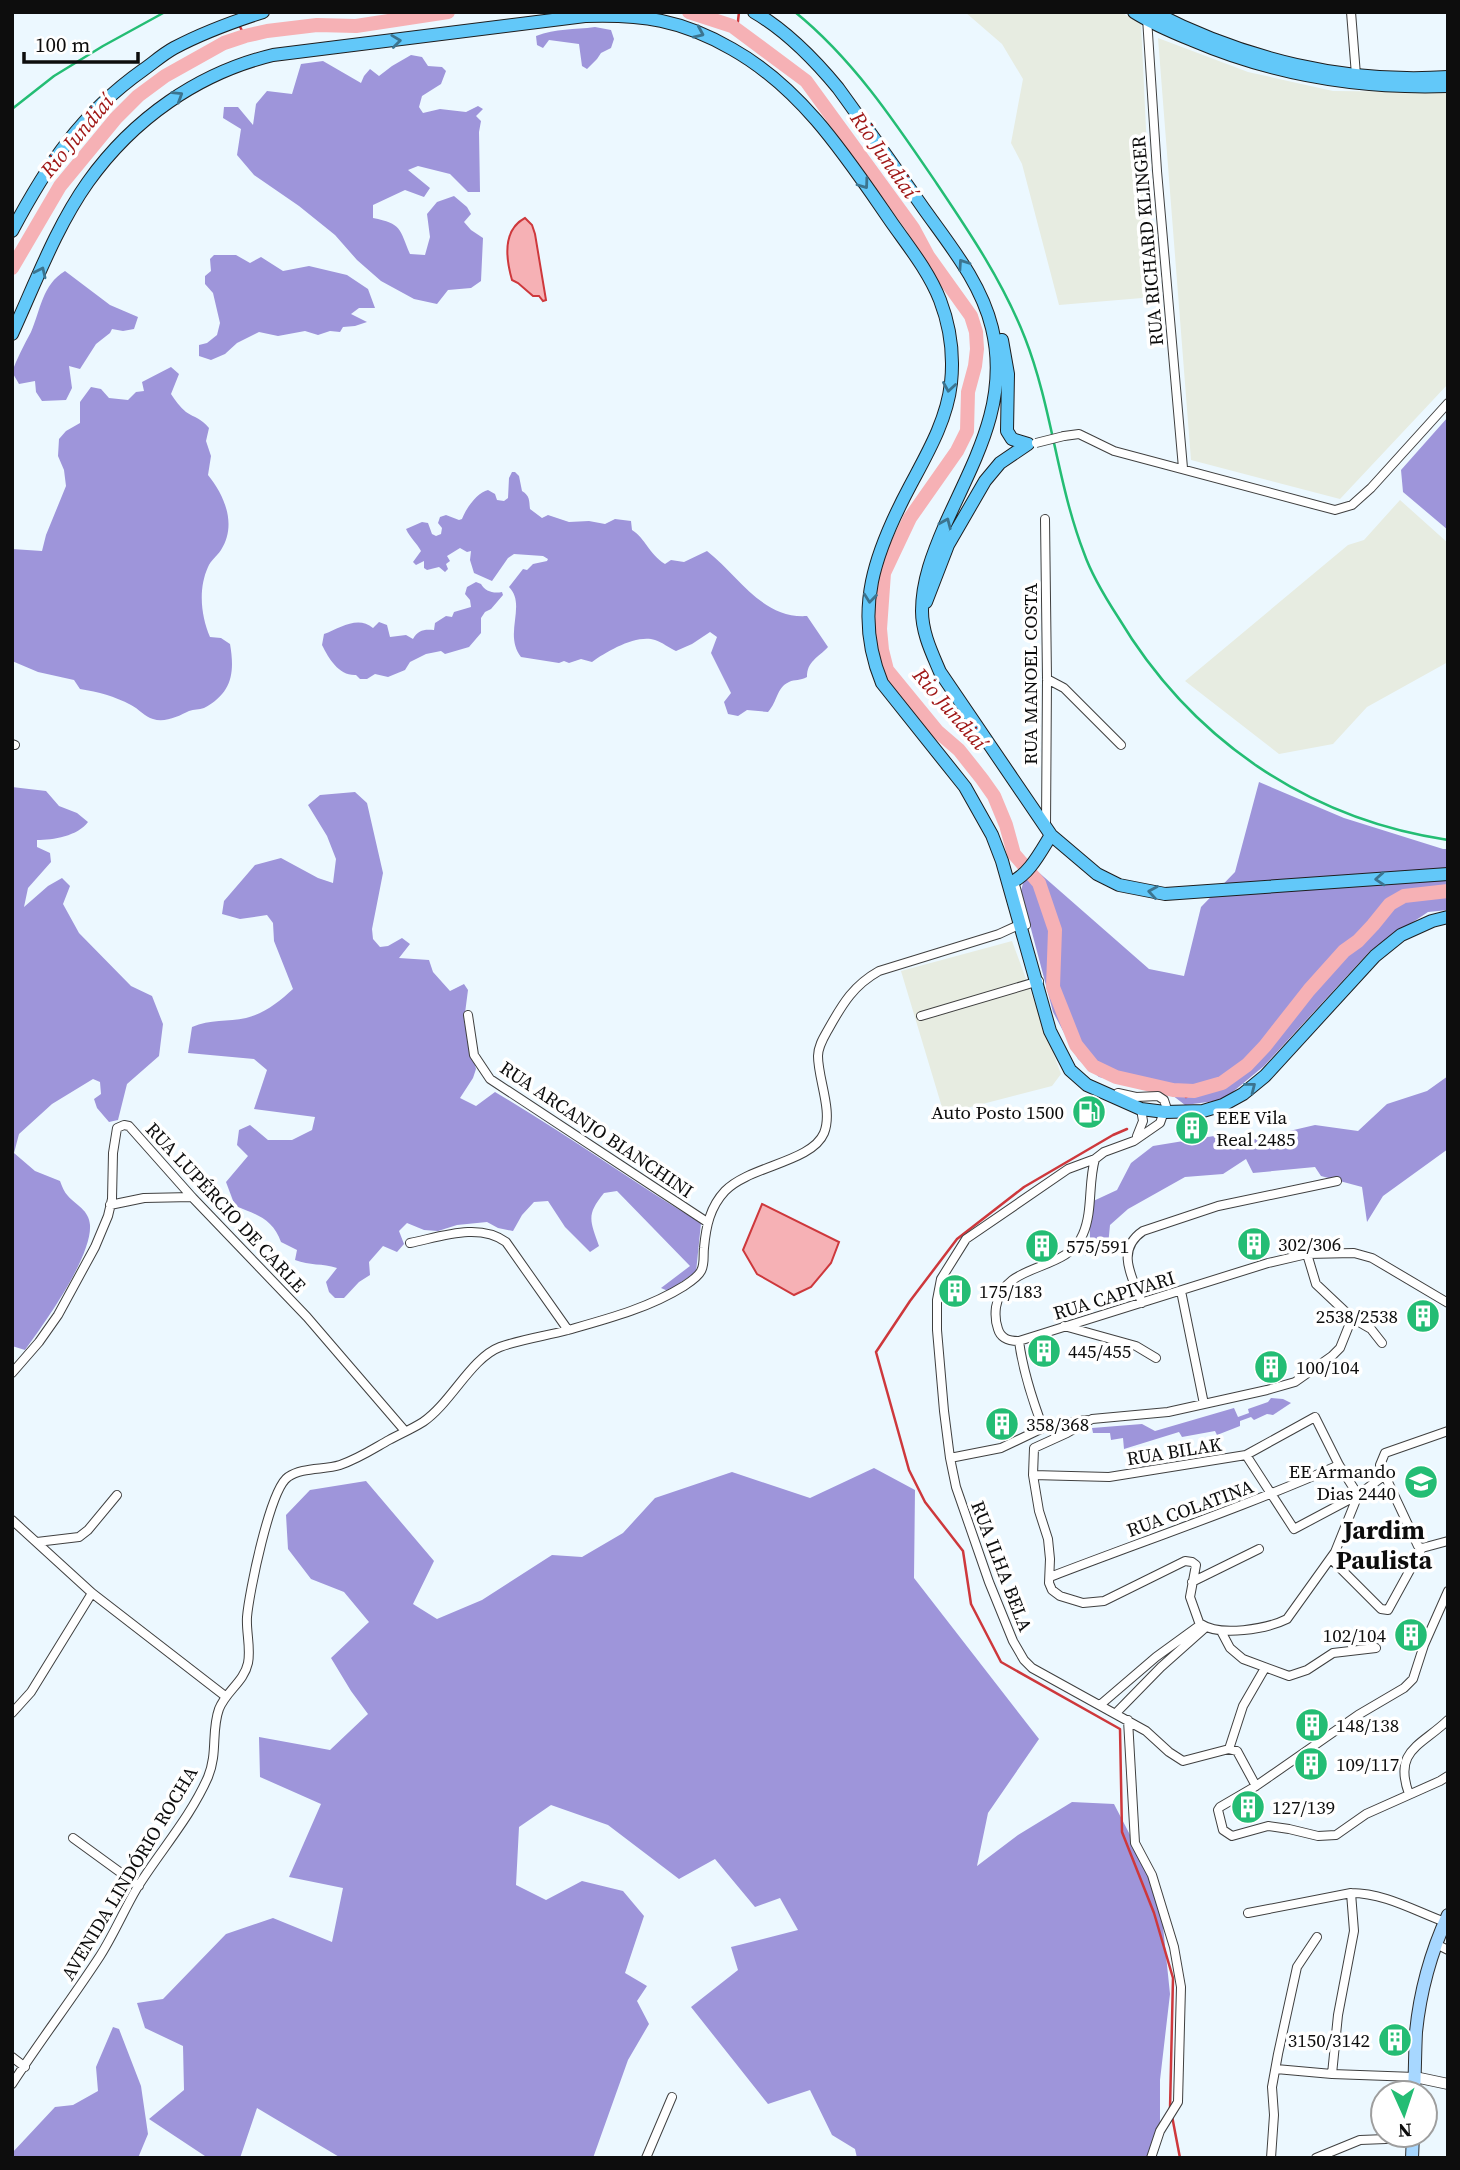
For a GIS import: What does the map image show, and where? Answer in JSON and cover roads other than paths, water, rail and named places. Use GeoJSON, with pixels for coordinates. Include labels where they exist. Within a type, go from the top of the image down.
{"type":"FeatureCollection","features":[{"type":"Feature","properties":{"kind":"main road"},"geometry":{"type":"LineString","coordinates":[[12,231],[34,188],[55,156],[89,115],[128,80],[172,50],[220,26],[263,12]]}},
{"type":"Feature","properties":{"kind":"main road"},"geometry":{"type":"LineString","coordinates":[[754,12],[794,41],[838,88],[991,306],[1006,356],[1007,431],[1012,439],[1032,443]]}},
{"type":"Feature","properties":{"kind":"main road"},"geometry":{"type":"LineString","coordinates":[[1146,14],[1266,58],[1356,75],[1395,78],[1448,77]]}},
{"type":"Feature","properties":{"kind":"main road"},"geometry":{"type":"LineString","coordinates":[[1146,14],[1211,48],[1300,75],[1357,84],[1448,86]]}},
{"type":"Feature","properties":{"kind":"main road"},"geometry":{"type":"LineString","coordinates":[[12,334],[57,237],[88,182],[137,127],[164,104],[208,77],[244,62],[272,55],[585,16],[625,15],[657,19],[693,30],[732,48],[765,70],[806,106],[885,213],[939,296],[951,339],[951,384],[945,410],[931,447],[876,558],[870,599],[869,636],[874,664],[882,682],[965,788],[1014,880],[1050,1031],[1070,1070],[1087,1085],[1142,1115],[1162,1118],[1223,1105],[1243,1094],[1265,1076],[1375,956],[1401,935],[1448,917]]}},
{"type":"Feature","properties":{"kind":"main road"},"geometry":{"type":"LineString","coordinates":[[981,294],[992,326],[996,350],[996,397],[984,436],[931,561],[923,588],[921,614],[928,645],[940,672],[1048,832],[1097,874],[1119,885],[1165,894],[1448,874]]}},
{"type":"Feature","properties":{"kind":"main road"},"geometry":{"type":"LineString","coordinates":[[921,614],[948,545],[985,481],[1000,463],[1032,443]]}},
{"type":"Feature","properties":{"kind":"main road"},"geometry":{"type":"LineString","coordinates":[[1014,880],[1040,853],[1048,832]]}},
{"type":"Feature","properties":{"kind":"main road"},"geometry":{"type":"LineString","coordinates":[[1415,2077],[1416,2034],[1422,1993],[1442,1947],[1446,1919]]}},
{"type":"Feature","properties":{"kind":"street"},"geometry":{"type":"LineString","coordinates":[[1350,12],[1356,75]]}},
{"type":"Feature","properties":{"kind":"street","name":"RUA RICHARD KLINGER"},"geometry":{"type":"LineString","coordinates":[[1146,14],[1183,468]]}},
{"type":"Feature","properties":{"kind":"street"},"geometry":{"type":"LineString","coordinates":[[1032,443],[1080,434],[1114,451],[1326,509],[1347,508],[1371,488],[1448,402]]}},
{"type":"Feature","properties":{"kind":"street","name":"RUA MANOEL COSTA"},"geometry":{"type":"LineString","coordinates":[[1045,519],[1048,832]]}},
{"type":"Feature","properties":{"kind":"street"},"geometry":{"type":"LineString","coordinates":[[1047,679],[1064,688],[1121,745]]}},
{"type":"Feature","properties":{"kind":"street","name":"AVENIDA LINDÓRIO ROCHA"},"geometry":{"type":"LineString","coordinates":[[12,2084],[106,1947],[139,1886],[173,1839],[199,1796],[210,1772],[216,1750],[217,1716],[225,1696],[240,1681],[247,1668],[247,1618],[251,1590],[278,1487],[286,1478],[345,1463],[435,1412],[491,1351],[504,1345],[569,1330],[662,1299],[693,1280],[704,1263],[710,1213],[724,1192],[751,1173],[810,1149],[823,1137],[826,1125],[819,1046],[846,998],[863,979],[879,971],[999,934],[1023,923]]}},
{"type":"Feature","properties":{"kind":"street"},"geometry":{"type":"LineString","coordinates":[[921,1016],[1039,981],[1054,1025],[1077,1070],[1095,1084],[1126,1096],[1158,1096],[1164,1100],[1166,1106],[1162,1118]]}},
{"type":"Feature","properties":{"kind":"street","name":"RUA ARCANJO BIANCHINI"},"geometry":{"type":"LineString","coordinates":[[468,1015],[474,1055],[490,1079],[707,1222]]}},
{"type":"Feature","properties":{"kind":"street"},"geometry":{"type":"LineString","coordinates":[[1134,1142],[1142,1115]]}},
{"type":"Feature","properties":{"kind":"street","name":"RUA ILHA BELA"},"geometry":{"type":"LineString","coordinates":[[1162,1118],[1134,1142],[1104,1152],[1068,1170],[966,1239],[941,1279],[937,1300],[937,1330],[950,1458],[963,1511],[989,1582],[1013,1641],[1024,1660],[1032,1668],[1146,1731],[1183,1761],[1229,1749]]}},
{"type":"Feature","properties":{"kind":"street","name":"RUA LUPÉRCIO DE CARLE"},"geometry":{"type":"LineString","coordinates":[[12,1373],[58,1315],[95,1247],[108,1216],[117,1128],[124,1125],[134,1131],[192,1197],[307,1317],[405,1431]]}},
{"type":"Feature","properties":{"kind":"street"},"geometry":{"type":"LineString","coordinates":[[1043,1427],[1031,1397],[1019,1341],[1004,1338],[999,1334],[996,1322],[998,1295],[1020,1274],[1060,1258],[1077,1243],[1083,1234],[1094,1159]]}},
{"type":"Feature","properties":{"kind":"street"},"geometry":{"type":"LineString","coordinates":[[1142,1303],[1131,1273],[1127,1251],[1133,1238],[1143,1231],[1218,1206],[1337,1181]]}},
{"type":"Feature","properties":{"kind":"street"},"geometry":{"type":"LineString","coordinates":[[110,1205],[144,1198],[192,1197]]}},
{"type":"Feature","properties":{"kind":"street"},"geometry":{"type":"LineString","coordinates":[[410,1243],[474,1231],[496,1234],[506,1242],[569,1330]]}},
{"type":"Feature","properties":{"kind":"street","name":"RUA CAPIVARI"},"geometry":{"type":"LineString","coordinates":[[1019,1341],[1269,1263],[1307,1254],[1354,1253],[1372,1258],[1448,1303]]}},
{"type":"Feature","properties":{"kind":"street"},"geometry":{"type":"LineString","coordinates":[[1307,1254],[1316,1284],[1352,1318],[1371,1329],[1382,1343]]}},
{"type":"Feature","properties":{"kind":"street"},"geometry":{"type":"LineString","coordinates":[[1181,1291],[1204,1404]]}},
{"type":"Feature","properties":{"kind":"street"},"geometry":{"type":"LineString","coordinates":[[950,1458],[1002,1448],[1043,1427],[1092,1419],[1168,1412],[1295,1382],[1340,1348],[1352,1318]]}},
{"type":"Feature","properties":{"kind":"street"},"geometry":{"type":"LineString","coordinates":[[1064,1326],[1136,1346],[1156,1358]]}},
{"type":"Feature","properties":{"kind":"street"},"geometry":{"type":"LineString","coordinates":[[1092,1419],[1034,1448],[1032,1475],[1048,1539],[1049,1583],[1052,1590],[1060,1596],[1083,1603],[1104,1601],[1126,1592],[1185,1561],[1196,1565],[1190,1597],[1203,1626],[1220,1631],[1255,1628],[1287,1619],[1331,1559],[1358,1495],[1339,1465],[1315,1417],[1246,1455]]}},
{"type":"Feature","properties":{"kind":"street"},"geometry":{"type":"LineString","coordinates":[[1422,1548],[1414,1539],[1380,1465],[1385,1453],[1448,1431]]}},
{"type":"Feature","properties":{"kind":"street","name":"RUA BILAK"},"geometry":{"type":"LineString","coordinates":[[1032,1475],[1109,1477],[1246,1455],[1294,1529],[1358,1495],[1385,1475]]}},
{"type":"Feature","properties":{"kind":"street","name":"RUA COLATINA"},"geometry":{"type":"LineString","coordinates":[[1050,1577],[1160,1534],[1271,1496],[1339,1465]]}},
{"type":"Feature","properties":{"kind":"street"},"geometry":{"type":"LineString","coordinates":[[37,1542],[79,1537],[117,1495]]}},
{"type":"Feature","properties":{"kind":"street"},"geometry":{"type":"LineString","coordinates":[[12,1520],[92,1593],[225,1696]]}},
{"type":"Feature","properties":{"kind":"street"},"geometry":{"type":"LineString","coordinates":[[1331,1559],[1381,1609],[1388,1610],[1422,1548],[1448,1541]]}},
{"type":"Feature","properties":{"kind":"street"},"geometry":{"type":"LineString","coordinates":[[1192,1582],[1258,1549]]}},
{"type":"Feature","properties":{"kind":"street"},"geometry":{"type":"LineString","coordinates":[[1448,1591],[1424,1645],[1413,1679],[1404,1688],[1358,1715],[1218,1810],[1223,1830],[1232,1836],[1268,1826],[1318,1836],[1336,1835],[1366,1814],[1448,1776]]}},
{"type":"Feature","properties":{"kind":"street"},"geometry":{"type":"LineString","coordinates":[[12,1713],[31,1692],[92,1593]]}},
{"type":"Feature","properties":{"kind":"street"},"geometry":{"type":"LineString","coordinates":[[1100,1705],[1156,1657],[1203,1626]]}},
{"type":"Feature","properties":{"kind":"street"},"geometry":{"type":"LineString","coordinates":[[1116,1713],[1203,1626]]}},
{"type":"Feature","properties":{"kind":"street"},"geometry":{"type":"LineString","coordinates":[[1220,1631],[1234,1652],[1243,1659],[1282,1675],[1294,1675],[1333,1653],[1376,1648]]}},
{"type":"Feature","properties":{"kind":"street"},"geometry":{"type":"LineString","coordinates":[[1256,1786],[1237,1751],[1229,1749],[1243,1706],[1265,1668]]}},
{"type":"Feature","properties":{"kind":"street"},"geometry":{"type":"LineString","coordinates":[[1128,1720],[1135,1843],[1152,1875],[1174,1947],[1181,1987],[1178,2102],[1160,2131],[1151,2158]]}},
{"type":"Feature","properties":{"kind":"street"},"geometry":{"type":"LineString","coordinates":[[1409,1794],[1403,1769],[1405,1759],[1448,1720]]}},
{"type":"Feature","properties":{"kind":"street"},"geometry":{"type":"LineString","coordinates":[[73,1838],[139,1886]]}},
{"type":"Feature","properties":{"kind":"street"},"geometry":{"type":"LineString","coordinates":[[1248,1913],[1351,1894],[1373,1894],[1446,1919]]}},
{"type":"Feature","properties":{"kind":"street"},"geometry":{"type":"LineString","coordinates":[[1332,2074],[1338,2015],[1354,1931],[1351,1894]]}},
{"type":"Feature","properties":{"kind":"street"},"geometry":{"type":"LineString","coordinates":[[1271,2158],[1274,2115],[1272,2087],[1297,1967],[1317,1937]]}},
{"type":"Feature","properties":{"kind":"street"},"geometry":{"type":"LineString","coordinates":[[12,2057],[24,2067]]}},
{"type":"Feature","properties":{"kind":"street"},"geometry":{"type":"LineString","coordinates":[[1276,2069],[1415,2077],[1448,2084]]}},
{"type":"Feature","properties":{"kind":"street"},"geometry":{"type":"LineString","coordinates":[[646,2158],[672,2097]]}},
{"type":"Feature","properties":{"kind":"street"},"geometry":{"type":"LineString","coordinates":[[1316,2158],[1360,2140],[1369,2139]]}},
{"type":"Feature","properties":{"kind":"waterway","name":"Rio Jundiaí"},"geometry":{"type":"LineString","coordinates":[[12,268],[60,186],[116,118],[138,96],[165,76],[224,43],[267,31],[317,25],[356,26],[448,12]]}},
{"type":"Feature","properties":{"kind":"waterway","name":"Rio Jundiaí"},"geometry":{"type":"LineString","coordinates":[[689,12],[732,26],[806,81],[913,228],[928,256],[971,316],[977,349],[968,392],[967,431],[957,451],[910,518],[884,573],[880,629],[882,650],[887,670],[937,731],[959,750],[994,796],[1014,854],[1039,883],[1055,930],[1053,987],[1076,1045],[1093,1066],[1116,1077],[1173,1090],[1194,1091],[1222,1083],[1247,1065],[1265,1046],[1309,990],[1390,904],[1404,896],[1448,891]]}},
{"type":"Feature","properties":{"kind":"waterway"},"geometry":{"type":"LineString","coordinates":[[737,30],[739,12]]}},
{"type":"Feature","properties":{"kind":"waterway"},"geometry":{"type":"LineString","coordinates":[[239,25],[245,36]]}},
{"type":"Feature","properties":{"kind":"waterway","name":"Rio Jundiaí"},"geometry":{"type":"LineString","coordinates":[[1186,1097],[1194,1091]]}},
{"type":"Feature","properties":{"kind":"waterway"},"geometry":{"type":"LineString","coordinates":[[1127,1129],[1024,1187],[957,1239],[876,1352],[909,1470],[925,1502],[963,1551],[971,1604],[1001,1662],[1120,1729],[1122,1832],[1154,1913],[1173,1978],[1170,2109]]}},
{"type":"Feature","properties":{"kind":"waterway"},"geometry":{"type":"LineString","coordinates":[[1172,2116],[1180,2158]]}},
{"type":"Feature","properties":{"kind":"railway"},"geometry":{"type":"LineString","coordinates":[[12,109],[54,76],[165,12]]}},
{"type":"Feature","properties":{"kind":"railway"},"geometry":{"type":"LineString","coordinates":[[795,12],[836,50],[872,92],[974,239],[996,278],[1016,317],[1034,364],[1067,500],[1087,562],[1108,602],[1147,661],[1217,736],[1258,766],[1301,792],[1347,813],[1396,829],[1448,840]]}},
{"type":"Feature","properties":{"kind":"place","name":"Auto Posto 1500"},"geometry":{"type":"Point","coordinates":[1089,1112]}},
{"type":"Feature","properties":{"kind":"place","name":"EEE Vila Real 2485"},"geometry":{"type":"Point","coordinates":[1192,1128]}},
{"type":"Feature","properties":{"kind":"place","name":"302/306"},"geometry":{"type":"Point","coordinates":[1254,1244]}},
{"type":"Feature","properties":{"kind":"place","name":"575/591"},"geometry":{"type":"Point","coordinates":[1042,1246]}},
{"type":"Feature","properties":{"kind":"place","name":"175/183"},"geometry":{"type":"Point","coordinates":[955,1291]}},
{"type":"Feature","properties":{"kind":"place","name":"2538/2538"},"geometry":{"type":"Point","coordinates":[1423,1316]}},
{"type":"Feature","properties":{"kind":"place","name":"445/455"},"geometry":{"type":"Point","coordinates":[1044,1351]}},
{"type":"Feature","properties":{"kind":"place","name":"100/104"},"geometry":{"type":"Point","coordinates":[1271,1367]}},
{"type":"Feature","properties":{"kind":"place","name":"358/368"},"geometry":{"type":"Point","coordinates":[1002,1424]}},
{"type":"Feature","properties":{"kind":"place","name":"EE Armando Dias 2440"},"geometry":{"type":"Point","coordinates":[1421,1482]}},
{"type":"Feature","properties":{"kind":"place","name":"102/104"},"geometry":{"type":"Point","coordinates":[1411,1635]}},
{"type":"Feature","properties":{"kind":"place","name":"148/138"},"geometry":{"type":"Point","coordinates":[1312,1725]}},
{"type":"Feature","properties":{"kind":"place","name":"109/117"},"geometry":{"type":"Point","coordinates":[1311,1764]}},
{"type":"Feature","properties":{"kind":"place","name":"127/139"},"geometry":{"type":"Point","coordinates":[1248,1807]}},
{"type":"Feature","properties":{"kind":"place","name":"3150/3142"},"geometry":{"type":"Point","coordinates":[1395,2040]}},
{"type":"Feature","properties":{"kind":"district","name":"Jardim Paulista"},"geometry":{"type":"Point","coordinates":[1384,1545]}}]}
